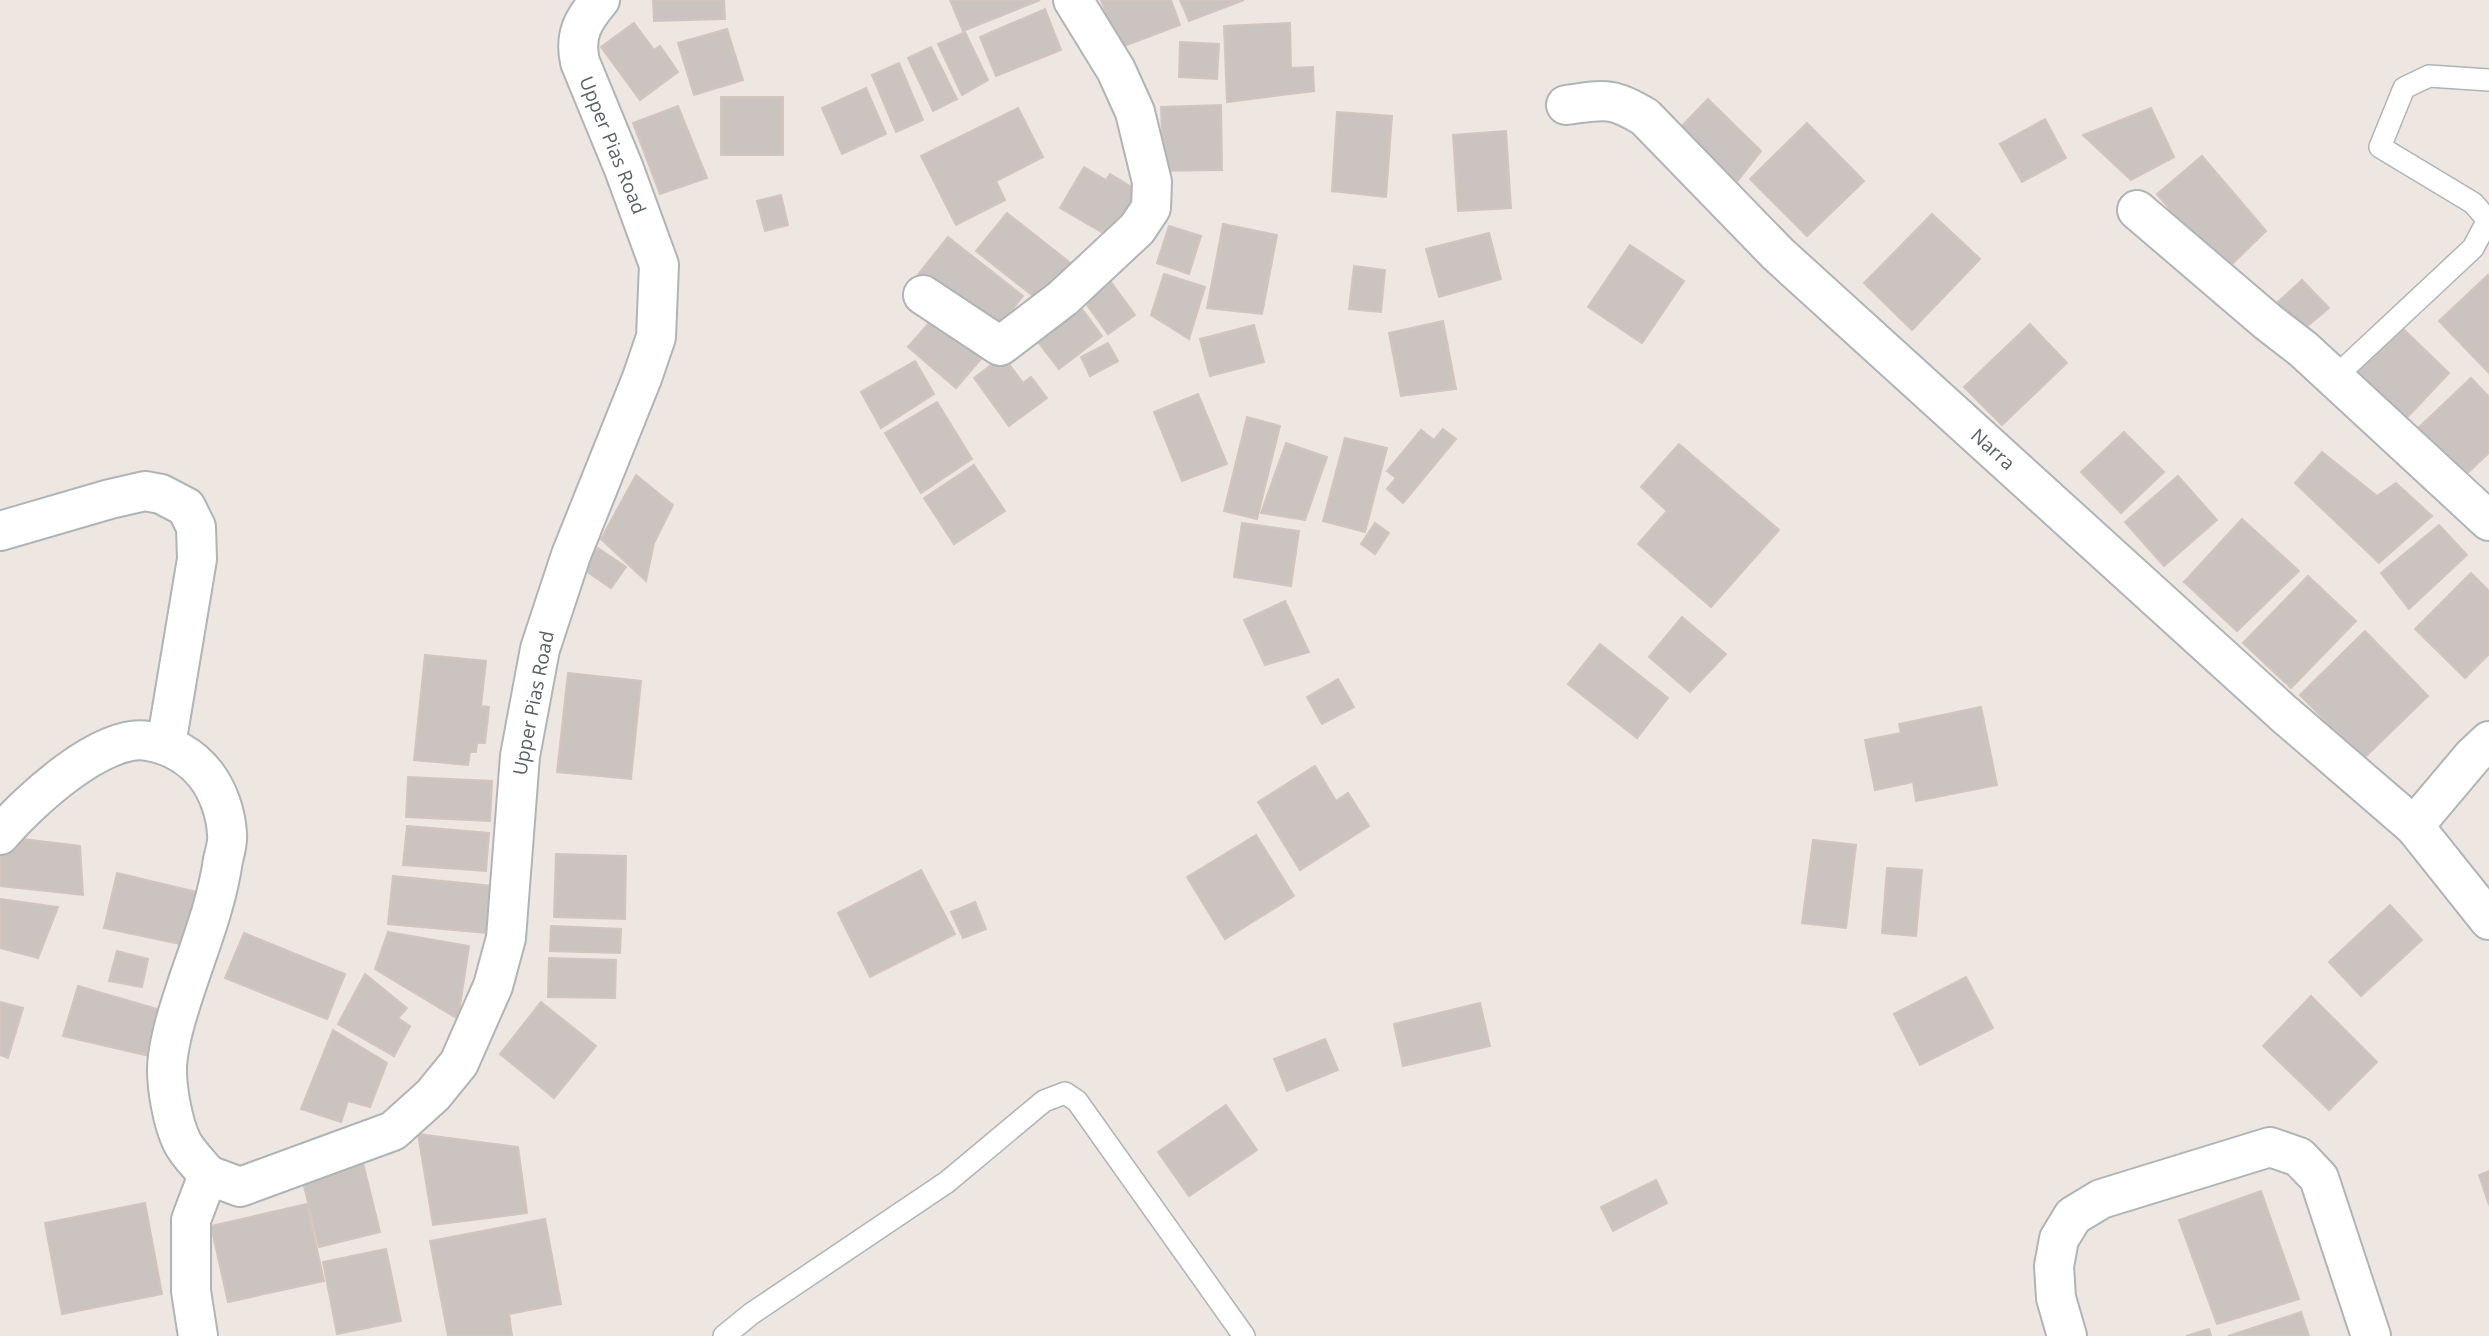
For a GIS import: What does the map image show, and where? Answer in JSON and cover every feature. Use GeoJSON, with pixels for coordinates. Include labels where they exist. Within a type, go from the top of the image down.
{"type":"FeatureCollection","features":[{"type":"Feature","properties":{"kind":"street","name":"Upper Pias Road"},"geometry":{"type":"LineString","coordinates":[[208,1175],[240,1187],[393,1131],[433,1095],[459,1063],[493,986],[506,938],[520,756],[540,649],[571,555],[656,337],[659,265],[577,49],[580,27],[600,0]]}},
{"type":"Feature","properties":{"kind":"street"},"geometry":{"type":"LineString","coordinates":[[923,295],[1000,346],[1063,298],[1137,229],[1151,208],[1152,182],[1135,112],[1116,71],[1073,0]]}},
{"type":"Feature","properties":{"kind":"street","name":"Narra"},"geometry":{"type":"LineString","coordinates":[[1566,105],[1609,100],[1628,106],[1646,117],[1778,254],[2283,713],[2414,826],[2489,920]]}},
{"type":"Feature","properties":{"kind":"street"},"geometry":{"type":"LineString","coordinates":[[2137,209],[2334,378],[2489,521]]}},
{"type":"Feature","properties":{"kind":"street"},"geometry":{"type":"LineString","coordinates":[[0,531],[145,491],[161,494],[186,507],[196,527],[197,559],[166,745]]}},
{"type":"Feature","properties":{"kind":"street"},"geometry":{"type":"LineString","coordinates":[[0,835],[41,793],[78,765],[113,746],[142,740],[166,745],[197,764],[212,784],[222,805],[227,835],[219,889],[184,990],[170,1043],[167,1069],[171,1106],[182,1143],[208,1175],[191,1220],[191,1291],[198,1336]]}},
{"type":"Feature","properties":{"kind":"street"},"geometry":{"type":"LineString","coordinates":[[2414,826],[2489,741]]}},
{"type":"Feature","properties":{"kind":"street"},"geometry":{"type":"LineString","coordinates":[[2067,1336],[2056,1298],[2054,1266],[2059,1238],[2073,1216],[2101,1199],[2270,1147],[2300,1157],[2319,1178],[2371,1336]]}},
{"type":"Feature","properties":{"kind":"lane"},"geometry":{"type":"LineString","coordinates":[[2334,378],[2473,248],[2488,220],[2473,202],[2380,147],[2404,88],[2429,76],[2489,80]]}},
{"type":"Feature","properties":{"kind":"lane"},"geometry":{"type":"LineString","coordinates":[[724,1336],[751,1314],[947,1182],[1044,1101],[1065,1093],[1077,1101],[1244,1336]]}},
{"type":"Feature","properties":{"kind":"building"},"geometry":{"type":"Polygon","coordinates":[[[653,0],[724,0],[725,19],[654,21],[653,0]]]}},
{"type":"Feature","properties":{"kind":"building"},"geometry":{"type":"Polygon","coordinates":[[[950,0],[1040,0],[963,31],[950,0]]]}},
{"type":"Feature","properties":{"kind":"building"},"geometry":{"type":"Polygon","coordinates":[[[1101,0],[1171,0],[1180,25],[1119,48],[1101,0]]]}},
{"type":"Feature","properties":{"kind":"building"},"geometry":{"type":"Polygon","coordinates":[[[1180,0],[1244,0],[1189,21],[1180,0]]]}},
{"type":"Feature","properties":{"kind":"building"},"geometry":{"type":"Polygon","coordinates":[[[1045,9],[1061,50],[996,76],[980,37],[1045,9]]]}},
{"type":"Feature","properties":{"kind":"building"},"geometry":{"type":"Polygon","coordinates":[[[634,23],[654,50],[660,46],[678,72],[640,100],[601,47],[634,23]]]}},
{"type":"Feature","properties":{"kind":"building"},"geometry":{"type":"Polygon","coordinates":[[[1290,23],[1291,68],[1313,67],[1314,91],[1227,102],[1224,26],[1290,23]]]}},
{"type":"Feature","properties":{"kind":"building"},"geometry":{"type":"Polygon","coordinates":[[[727,29],[743,80],[694,95],[678,43],[727,29]]]}},
{"type":"Feature","properties":{"kind":"building"},"geometry":{"type":"Polygon","coordinates":[[[965,32],[988,80],[962,95],[938,44],[965,32]]]}},
{"type":"Feature","properties":{"kind":"building"},"geometry":{"type":"Polygon","coordinates":[[[1180,42],[1219,44],[1217,79],[1179,77],[1180,42]]]}},
{"type":"Feature","properties":{"kind":"building"},"geometry":{"type":"Polygon","coordinates":[[[931,47],[957,99],[933,111],[908,58],[931,47]]]}},
{"type":"Feature","properties":{"kind":"building"},"geometry":{"type":"Polygon","coordinates":[[[899,63],[923,120],[896,132],[872,75],[899,63]]]}},
{"type":"Feature","properties":{"kind":"building"},"geometry":{"type":"Polygon","coordinates":[[[866,88],[886,134],[842,154],[822,108],[866,88]]]}},
{"type":"Feature","properties":{"kind":"building"},"geometry":{"type":"Polygon","coordinates":[[[721,97],[783,97],[783,155],[721,155],[721,97]]]}},
{"type":"Feature","properties":{"kind":"building"},"geometry":{"type":"Polygon","coordinates":[[[1708,99],[1761,151],[1732,188],[1675,133],[1708,99]]]}},
{"type":"Feature","properties":{"kind":"building"},"geometry":{"type":"Polygon","coordinates":[[[1221,105],[1222,170],[1151,171],[1151,135],[1162,135],[1161,107],[1221,105]]]}},
{"type":"Feature","properties":{"kind":"building"},"geometry":{"type":"Polygon","coordinates":[[[678,106],[707,178],[660,194],[633,123],[678,106]]]}},
{"type":"Feature","properties":{"kind":"building"},"geometry":{"type":"Polygon","coordinates":[[[1018,108],[1043,157],[996,181],[1005,200],[956,225],[921,156],[1018,108]]]}},
{"type":"Feature","properties":{"kind":"building"},"geometry":{"type":"Polygon","coordinates":[[[2151,108],[2174,157],[2131,180],[2083,135],[2151,108]]]}},
{"type":"Feature","properties":{"kind":"building"},"geometry":{"type":"Polygon","coordinates":[[[1337,112],[1392,116],[1386,197],[1332,191],[1337,112]]]}},
{"type":"Feature","properties":{"kind":"building"},"geometry":{"type":"Polygon","coordinates":[[[2045,119],[2066,158],[2022,182],[2000,144],[2045,119]]]}},
{"type":"Feature","properties":{"kind":"building"},"geometry":{"type":"Polygon","coordinates":[[[1807,123],[1864,181],[1807,236],[1750,179],[1807,123]]]}},
{"type":"Feature","properties":{"kind":"building"},"geometry":{"type":"Polygon","coordinates":[[[1506,131],[1511,208],[1458,211],[1453,135],[1506,131]]]}},
{"type":"Feature","properties":{"kind":"building"},"geometry":{"type":"Polygon","coordinates":[[[2202,156],[2266,231],[2224,272],[2157,194],[2202,156]]]}},
{"type":"Feature","properties":{"kind":"building"},"geometry":{"type":"Polygon","coordinates":[[[1084,167],[1106,180],[1110,174],[1142,193],[1115,240],[1060,208],[1084,167]]]}},
{"type":"Feature","properties":{"kind":"building"},"geometry":{"type":"Polygon","coordinates":[[[781,195],[788,225],[765,231],[757,201],[781,195]]]}},
{"type":"Feature","properties":{"kind":"building"},"geometry":{"type":"Polygon","coordinates":[[[1007,213],[1078,269],[1047,307],[976,251],[1007,213]]]}},
{"type":"Feature","properties":{"kind":"building"},"geometry":{"type":"Polygon","coordinates":[[[1932,214],[1980,259],[1912,330],[1864,283],[1932,214]]]}},
{"type":"Feature","properties":{"kind":"building"},"geometry":{"type":"Polygon","coordinates":[[[1223,224],[1277,235],[1262,314],[1207,308],[1223,224]]]}},
{"type":"Feature","properties":{"kind":"building"},"geometry":{"type":"Polygon","coordinates":[[[1169,226],[1201,236],[1189,274],[1157,263],[1169,226]]]}},
{"type":"Feature","properties":{"kind":"building"},"geometry":{"type":"Polygon","coordinates":[[[1489,233],[1501,279],[1439,297],[1426,249],[1489,233]]]}},
{"type":"Feature","properties":{"kind":"building"},"geometry":{"type":"Polygon","coordinates":[[[948,237],[1023,296],[991,336],[916,277],[948,237]]]}},
{"type":"Feature","properties":{"kind":"building"},"geometry":{"type":"Polygon","coordinates":[[[1630,245],[1684,281],[1642,343],[1588,307],[1630,245]]]}},
{"type":"Feature","properties":{"kind":"building"},"geometry":{"type":"Polygon","coordinates":[[[1354,266],[1385,270],[1381,312],[1349,309],[1354,266]]]}},
{"type":"Feature","properties":{"kind":"building"},"geometry":{"type":"Polygon","coordinates":[[[1164,274],[1205,287],[1189,339],[1151,315],[1164,274]]]}},
{"type":"Feature","properties":{"kind":"building"},"geometry":{"type":"Polygon","coordinates":[[[2488,275],[2489,277],[2489,373],[2439,321],[2488,275]]]}},
{"type":"Feature","properties":{"kind":"building"},"geometry":{"type":"Polygon","coordinates":[[[2302,280],[2329,308],[2298,334],[2269,310],[2302,280]]]}},
{"type":"Feature","properties":{"kind":"building"},"geometry":{"type":"Polygon","coordinates":[[[1111,282],[1135,315],[1108,334],[1085,302],[1111,282]]]}},
{"type":"Feature","properties":{"kind":"building"},"geometry":{"type":"Polygon","coordinates":[[[1079,305],[1102,336],[1059,369],[1035,338],[1079,305]]]}},
{"type":"Feature","properties":{"kind":"building"},"geometry":{"type":"Polygon","coordinates":[[[938,313],[986,353],[956,388],[908,347],[938,313]]]}},
{"type":"Feature","properties":{"kind":"building"},"geometry":{"type":"Polygon","coordinates":[[[1443,321],[1456,389],[1401,396],[1389,333],[1443,321]]]}},
{"type":"Feature","properties":{"kind":"building"},"geometry":{"type":"Polygon","coordinates":[[[2397,323],[2449,373],[2399,426],[2347,375],[2397,323]]]}},
{"type":"Feature","properties":{"kind":"building"},"geometry":{"type":"Polygon","coordinates":[[[2030,324],[2067,363],[2002,425],[1964,387],[2030,324]]]}},
{"type":"Feature","properties":{"kind":"building"},"geometry":{"type":"Polygon","coordinates":[[[1254,325],[1264,362],[1210,376],[1200,339],[1254,325]]]}},
{"type":"Feature","properties":{"kind":"building"},"geometry":{"type":"Polygon","coordinates":[[[1108,343],[1118,361],[1090,376],[1081,357],[1108,343]]]}},
{"type":"Feature","properties":{"kind":"building"},"geometry":{"type":"Polygon","coordinates":[[[1003,356],[1023,383],[1031,377],[1047,398],[1009,426],[974,378],[1003,356]]]}},
{"type":"Feature","properties":{"kind":"building"},"geometry":{"type":"Polygon","coordinates":[[[915,361],[934,394],[881,428],[861,392],[915,361]]]}},
{"type":"Feature","properties":{"kind":"building"},"geometry":{"type":"Polygon","coordinates":[[[2471,378],[2489,397],[2489,453],[2462,478],[2416,430],[2471,378]]]}},
{"type":"Feature","properties":{"kind":"building"},"geometry":{"type":"Polygon","coordinates":[[[1198,394],[1227,464],[1182,481],[1154,412],[1198,394]]]}},
{"type":"Feature","properties":{"kind":"building"},"geometry":{"type":"Polygon","coordinates":[[[937,402],[972,459],[921,493],[885,433],[937,402]]]}},
{"type":"Feature","properties":{"kind":"building"},"geometry":{"type":"Polygon","coordinates":[[[1247,417],[1280,426],[1257,519],[1224,511],[1247,417]]]}},
{"type":"Feature","properties":{"kind":"building"},"geometry":{"type":"Polygon","coordinates":[[[1443,429],[1456,439],[1403,503],[1387,489],[1396,478],[1387,471],[1421,430],[1434,440],[1443,429]]]}},
{"type":"Feature","properties":{"kind":"building"},"geometry":{"type":"Polygon","coordinates":[[[2124,432],[2164,472],[2121,513],[2081,472],[2124,432]]]}},
{"type":"Feature","properties":{"kind":"building"},"geometry":{"type":"Polygon","coordinates":[[[1345,438],[1387,448],[1365,532],[1323,521],[1345,438]]]}},
{"type":"Feature","properties":{"kind":"building"},"geometry":{"type":"Polygon","coordinates":[[[1286,443],[1327,457],[1305,520],[1261,513],[1286,443]]]}},
{"type":"Feature","properties":{"kind":"building"},"geometry":{"type":"Polygon","coordinates":[[[1679,444],[1779,530],[1711,607],[1638,544],[1667,511],[1641,487],[1679,444]]]}},
{"type":"Feature","properties":{"kind":"building"},"geometry":{"type":"Polygon","coordinates":[[[2322,452],[2377,496],[2396,483],[2432,516],[2379,563],[2295,483],[2322,452]]]}},
{"type":"Feature","properties":{"kind":"building"},"geometry":{"type":"Polygon","coordinates":[[[974,465],[1005,511],[954,544],[924,498],[974,465]]]}},
{"type":"Feature","properties":{"kind":"building"},"geometry":{"type":"Polygon","coordinates":[[[636,475],[673,505],[654,543],[646,581],[601,539],[636,475]]]}},
{"type":"Feature","properties":{"kind":"building"},"geometry":{"type":"Polygon","coordinates":[[[2178,476],[2217,520],[2164,566],[2125,522],[2178,476]]]}},
{"type":"Feature","properties":{"kind":"building"},"geometry":{"type":"Polygon","coordinates":[[[2242,519],[2299,571],[2237,631],[2184,582],[2242,519]]]}},
{"type":"Feature","properties":{"kind":"building"},"geometry":{"type":"Polygon","coordinates":[[[1242,523],[1299,531],[1291,586],[1234,577],[1242,523]]]}},
{"type":"Feature","properties":{"kind":"building"},"geometry":{"type":"Polygon","coordinates":[[[1375,523],[1389,533],[1375,554],[1361,544],[1375,523]]]}},
{"type":"Feature","properties":{"kind":"building"},"geometry":{"type":"Polygon","coordinates":[[[2439,525],[2467,555],[2409,609],[2381,573],[2439,525]]]}},
{"type":"Feature","properties":{"kind":"building"},"geometry":{"type":"Polygon","coordinates":[[[598,548],[626,567],[611,588],[583,569],[598,548]]]}},
{"type":"Feature","properties":{"kind":"building"},"geometry":{"type":"Polygon","coordinates":[[[2471,573],[2489,591],[2489,654],[2465,678],[2415,629],[2471,573]]]}},
{"type":"Feature","properties":{"kind":"building"},"geometry":{"type":"Polygon","coordinates":[[[2308,576],[2356,621],[2291,688],[2243,643],[2308,576]]]}},
{"type":"Feature","properties":{"kind":"building"},"geometry":{"type":"Polygon","coordinates":[[[1285,601],[1309,652],[1265,665],[1244,620],[1285,601]]]}},
{"type":"Feature","properties":{"kind":"building"},"geometry":{"type":"Polygon","coordinates":[[[1682,617],[1726,654],[1690,692],[1649,657],[1682,617]]]}},
{"type":"Feature","properties":{"kind":"building"},"geometry":{"type":"Polygon","coordinates":[[[2365,631],[2428,696],[2363,759],[2300,695],[2365,631]]]}},
{"type":"Feature","properties":{"kind":"building"},"geometry":{"type":"Polygon","coordinates":[[[1600,644],[1668,698],[1637,738],[1568,684],[1600,644]]]}},
{"type":"Feature","properties":{"kind":"building"},"geometry":{"type":"Polygon","coordinates":[[[425,655],[486,661],[481,706],[489,707],[485,743],[477,743],[476,752],[470,752],[468,765],[414,760],[425,655]]]}},
{"type":"Feature","properties":{"kind":"building"},"geometry":{"type":"Polygon","coordinates":[[[568,673],[641,681],[631,779],[557,772],[568,673]]]}},
{"type":"Feature","properties":{"kind":"building"},"geometry":{"type":"Polygon","coordinates":[[[1338,679],[1354,707],[1322,724],[1307,697],[1338,679]]]}},
{"type":"Feature","properties":{"kind":"building"},"geometry":{"type":"Polygon","coordinates":[[[1981,707],[1997,785],[1916,801],[1913,782],[1875,790],[1865,740],[1901,733],[1899,724],[1981,707]]]}},
{"type":"Feature","properties":{"kind":"building"},"geometry":{"type":"Polygon","coordinates":[[[1315,766],[1336,801],[1348,793],[1369,826],[1300,870],[1258,802],[1315,766]]]}},
{"type":"Feature","properties":{"kind":"building"},"geometry":{"type":"Polygon","coordinates":[[[408,777],[492,781],[490,821],[406,817],[408,777]]]}},
{"type":"Feature","properties":{"kind":"building"},"geometry":{"type":"Polygon","coordinates":[[[407,826],[489,833],[486,871],[403,865],[407,826]]]}},
{"type":"Feature","properties":{"kind":"building"},"geometry":{"type":"Polygon","coordinates":[[[1256,835],[1294,896],[1225,939],[1187,877],[1256,835]]]}},
{"type":"Feature","properties":{"kind":"building"},"geometry":{"type":"Polygon","coordinates":[[[5,837],[80,846],[83,895],[0,886],[0,859],[5,837]]]}},
{"type":"Feature","properties":{"kind":"building"},"geometry":{"type":"Polygon","coordinates":[[[1813,840],[1856,845],[1846,928],[1802,923],[1813,840]]]}},
{"type":"Feature","properties":{"kind":"building"},"geometry":{"type":"Polygon","coordinates":[[[556,854],[626,856],[625,919],[554,917],[556,854]]]}},
{"type":"Feature","properties":{"kind":"building"},"geometry":{"type":"Polygon","coordinates":[[[1887,868],[1922,870],[1916,936],[1882,933],[1887,868]]]}},
{"type":"Feature","properties":{"kind":"building"},"geometry":{"type":"Polygon","coordinates":[[[921,870],[955,934],[870,977],[838,913],[921,870]]]}},
{"type":"Feature","properties":{"kind":"building"},"geometry":{"type":"Polygon","coordinates":[[[117,873],[201,893],[190,946],[104,928],[117,873]]]}},
{"type":"Feature","properties":{"kind":"building"},"geometry":{"type":"Polygon","coordinates":[[[393,876],[492,886],[487,933],[388,924],[393,876]]]}},
{"type":"Feature","properties":{"kind":"building"},"geometry":{"type":"Polygon","coordinates":[[[0,899],[58,907],[38,958],[0,948],[0,899]]]}},
{"type":"Feature","properties":{"kind":"building"},"geometry":{"type":"Polygon","coordinates":[[[975,902],[986,929],[963,938],[951,912],[975,902]]]}},
{"type":"Feature","properties":{"kind":"building"},"geometry":{"type":"Polygon","coordinates":[[[2390,905],[2422,940],[2361,996],[2329,962],[2390,905]]]}},
{"type":"Feature","properties":{"kind":"building"},"geometry":{"type":"Polygon","coordinates":[[[551,926],[621,929],[620,953],[550,951],[551,926]]]}},
{"type":"Feature","properties":{"kind":"building"},"geometry":{"type":"Polygon","coordinates":[[[388,932],[469,946],[458,1019],[375,969],[388,932]]]}},
{"type":"Feature","properties":{"kind":"building"},"geometry":{"type":"Polygon","coordinates":[[[244,933],[345,974],[327,1019],[225,978],[244,933]]]}},
{"type":"Feature","properties":{"kind":"building"},"geometry":{"type":"Polygon","coordinates":[[[117,951],[148,959],[142,987],[109,981],[117,951]]]}},
{"type":"Feature","properties":{"kind":"building"},"geometry":{"type":"Polygon","coordinates":[[[549,958],[616,960],[615,998],[548,997],[549,958]]]}},
{"type":"Feature","properties":{"kind":"building"},"geometry":{"type":"Polygon","coordinates":[[[365,974],[407,1008],[398,1018],[410,1026],[394,1056],[338,1024],[365,974]]]}},
{"type":"Feature","properties":{"kind":"building"},"geometry":{"type":"Polygon","coordinates":[[[1966,977],[1993,1028],[1920,1065],[1894,1014],[1966,977]]]}},
{"type":"Feature","properties":{"kind":"building"},"geometry":{"type":"Polygon","coordinates":[[[78,986],[167,1012],[154,1057],[63,1036],[78,986]]]}},
{"type":"Feature","properties":{"kind":"building"},"geometry":{"type":"Polygon","coordinates":[[[2311,996],[2377,1062],[2329,1110],[2263,1046],[2311,996]]]}},
{"type":"Feature","properties":{"kind":"building"},"geometry":{"type":"Polygon","coordinates":[[[0,1002],[23,1008],[8,1058],[0,1055],[0,1002]]]}},
{"type":"Feature","properties":{"kind":"building"},"geometry":{"type":"Polygon","coordinates":[[[541,1002],[596,1046],[554,1098],[500,1054],[541,1002]]]}},
{"type":"Feature","properties":{"kind":"building"},"geometry":{"type":"Polygon","coordinates":[[[1480,1003],[1490,1046],[1403,1066],[1394,1024],[1480,1003]]]}},
{"type":"Feature","properties":{"kind":"building"},"geometry":{"type":"Polygon","coordinates":[[[333,1030],[387,1063],[370,1107],[348,1101],[341,1122],[301,1109],[333,1030]]]}},
{"type":"Feature","properties":{"kind":"building"},"geometry":{"type":"Polygon","coordinates":[[[1325,1039],[1338,1070],[1287,1091],[1274,1059],[1325,1039]]]}},
{"type":"Feature","properties":{"kind":"building"},"geometry":{"type":"Polygon","coordinates":[[[1226,1105],[1257,1150],[1189,1196],[1158,1152],[1226,1105]]]}},
{"type":"Feature","properties":{"kind":"building"},"geometry":{"type":"Polygon","coordinates":[[[418,1134],[518,1147],[527,1213],[433,1225],[418,1134]]]}},
{"type":"Feature","properties":{"kind":"building"},"geometry":{"type":"Polygon","coordinates":[[[363,1163],[380,1232],[319,1247],[302,1178],[363,1163]]]}},
{"type":"Feature","properties":{"kind":"building"},"geometry":{"type":"Polygon","coordinates":[[[2489,1171],[2489,1205],[2479,1175],[2489,1171]]]}},
{"type":"Feature","properties":{"kind":"building"},"geometry":{"type":"Polygon","coordinates":[[[1656,1180],[1667,1203],[1613,1231],[1601,1207],[1656,1180]]]}},
{"type":"Feature","properties":{"kind":"building"},"geometry":{"type":"Polygon","coordinates":[[[2261,1191],[2299,1299],[2217,1324],[2179,1220],[2261,1191]]]}},
{"type":"Feature","properties":{"kind":"building"},"geometry":{"type":"Polygon","coordinates":[[[145,1203],[162,1294],[62,1314],[45,1223],[145,1203]]]}},
{"type":"Feature","properties":{"kind":"building"},"geometry":{"type":"Polygon","coordinates":[[[307,1204],[324,1281],[228,1302],[211,1226],[307,1204]]]}},
{"type":"Feature","properties":{"kind":"building"},"geometry":{"type":"Polygon","coordinates":[[[545,1219],[561,1304],[509,1314],[512,1336],[448,1336],[430,1241],[545,1219]]]}},
{"type":"Feature","properties":{"kind":"building"},"geometry":{"type":"Polygon","coordinates":[[[386,1249],[401,1321],[337,1334],[323,1262],[386,1249]]]}},
{"type":"Feature","properties":{"kind":"building"},"geometry":{"type":"Polygon","coordinates":[[[2301,1312],[2309,1336],[2228,1336],[2301,1312]]]}},
{"type":"Feature","properties":{"kind":"building"},"geometry":{"type":"Polygon","coordinates":[[[2209,1329],[2211,1336],[2186,1336],[2209,1329]]]}}]}
